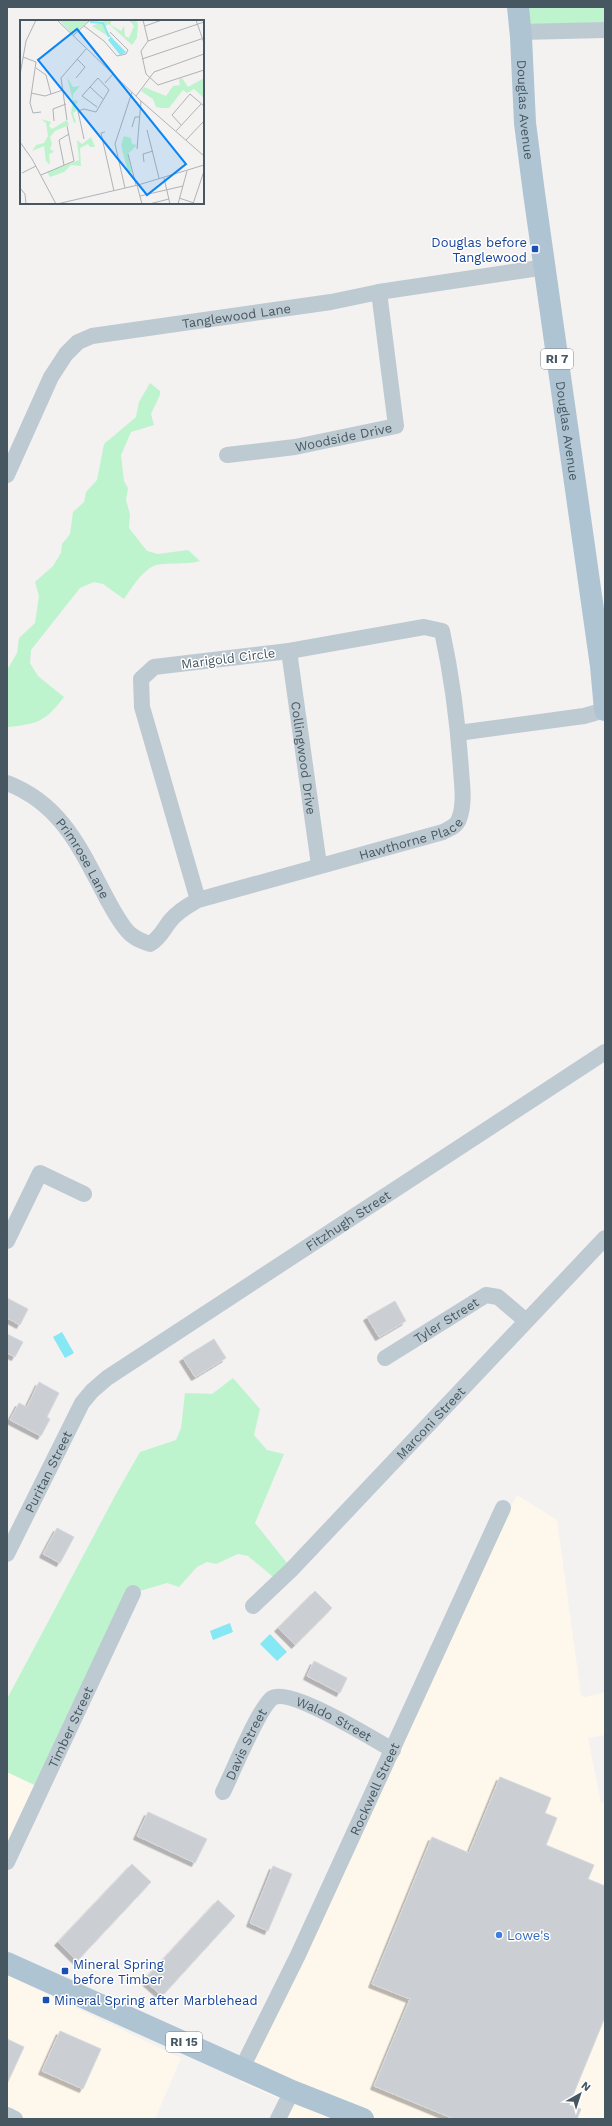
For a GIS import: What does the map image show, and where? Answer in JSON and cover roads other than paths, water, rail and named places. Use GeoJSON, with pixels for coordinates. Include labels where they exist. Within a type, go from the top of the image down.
{"type":"FeatureCollection","features":[{"type":"Feature","properties":{"kind":"main road","name":"Douglas Avenue"},"geometry":{"type":"LineString","coordinates":[[518,7],[521,32],[525,123],[546,267],[547,292],[601,666],[605,710]]}},
{"type":"Feature","properties":{"kind":"main road","name":"RI 15"},"geometry":{"type":"LineString","coordinates":[[7,1963],[292,2091],[363,2119]]}},
{"type":"Feature","properties":{"kind":"street"},"geometry":{"type":"LineString","coordinates":[[521,32],[605,30]]}},
{"type":"Feature","properties":{"kind":"street","name":"Tanglewood Lane"},"geometry":{"type":"LineString","coordinates":[[8,471],[51,377],[66,354],[78,342],[92,336],[332,302],[379,292],[546,267]]}},
{"type":"Feature","properties":{"kind":"street","name":"Woodside Drive"},"geometry":{"type":"LineString","coordinates":[[227,455],[295,447],[396,426],[379,292]]}},
{"type":"Feature","properties":{"kind":"street","name":"Marigold Circle"},"geometry":{"type":"LineString","coordinates":[[198,900],[142,707],[141,679],[154,667],[289,651],[424,627],[442,631],[458,733]]}},
{"type":"Feature","properties":{"kind":"street","name":"Collingwood Drive"},"geometry":{"type":"LineString","coordinates":[[289,651],[319,865]]}},
{"type":"Feature","properties":{"kind":"street"},"geometry":{"type":"LineString","coordinates":[[458,733],[584,716],[605,710]]}},
{"type":"Feature","properties":{"kind":"street","name":"Hawthorne Place"},"geometry":{"type":"LineString","coordinates":[[150,944],[159,939],[170,921],[182,909],[198,900],[319,865],[436,834],[452,828],[459,819],[462,798],[458,733]]}},
{"type":"Feature","properties":{"kind":"street","name":"Primrose Lane"},"geometry":{"type":"LineString","coordinates":[[7,783],[40,801],[57,815],[78,844],[111,906],[131,936],[150,944]]}},
{"type":"Feature","properties":{"kind":"street","name":"Fitzhugh Street"},"geometry":{"type":"LineString","coordinates":[[92,1391],[107,1378],[605,1052]]}},
{"type":"Feature","properties":{"kind":"street"},"geometry":{"type":"LineString","coordinates":[[7,1241],[40,1173],[84,1194]]}},
{"type":"Feature","properties":{"kind":"street","name":"Marconi Street"},"geometry":{"type":"LineString","coordinates":[[253,1606],[291,1570],[525,1320],[605,1238]]}},
{"type":"Feature","properties":{"kind":"street","name":"Tyler Street"},"geometry":{"type":"LineString","coordinates":[[385,1358],[486,1295],[498,1297],[525,1320]]}},
{"type":"Feature","properties":{"kind":"street","name":"Puritan Street"},"geometry":{"type":"LineString","coordinates":[[7,1554],[82,1403],[92,1391]]}},
{"type":"Feature","properties":{"kind":"street","name":"Rockwell Street"},"geometry":{"type":"LineString","coordinates":[[242,2068],[298,1954],[503,1508]]}},
{"type":"Feature","properties":{"kind":"street","name":"Timber Street"},"geometry":{"type":"LineString","coordinates":[[7,1862],[133,1593]]}},
{"type":"Feature","properties":{"kind":"street","name":"Waldo Street"},"geometry":{"type":"LineString","coordinates":[[272,1699],[284,1697],[306,1704],[393,1750]]}},
{"type":"Feature","properties":{"kind":"street","name":"Davis Street"},"geometry":{"type":"LineString","coordinates":[[223,1792],[262,1712],[272,1699]]}},
{"type":"Feature","properties":{"kind":"street"},"geometry":{"type":"LineString","coordinates":[[278,2119],[292,2091]]}},
{"type":"Feature","properties":{"kind":"street"},"geometry":{"type":"LineString","coordinates":[[7,2115],[15,2119]]}},
{"type":"Feature","properties":{"kind":"water"},"geometry":{"type":"Polygon","coordinates":[[[62,1332],[74,1353],[65,1358],[53,1337],[62,1332]]]}},
{"type":"Feature","properties":{"kind":"water"},"geometry":{"type":"Polygon","coordinates":[[[230,1623],[233,1632],[213,1640],[210,1631],[230,1623]]]}},
{"type":"Feature","properties":{"kind":"water"},"geometry":{"type":"Polygon","coordinates":[[[270,1634],[287,1652],[277,1661],[260,1644],[270,1634]]]}},
{"type":"Feature","properties":{"kind":"place","name":"Douglas before Tanglewood"},"geometry":{"type":"Point","coordinates":[535,249]}},
{"type":"Feature","properties":{"kind":"place","name":"Lowe's"},"geometry":{"type":"Point","coordinates":[499,1935]}},
{"type":"Feature","properties":{"kind":"place","name":"Mineral Spring before Timber"},"geometry":{"type":"Point","coordinates":[65,1971]}},
{"type":"Feature","properties":{"kind":"place","name":"Mineral Spring after Marblehead"},"geometry":{"type":"Point","coordinates":[46,2000]}}]}
